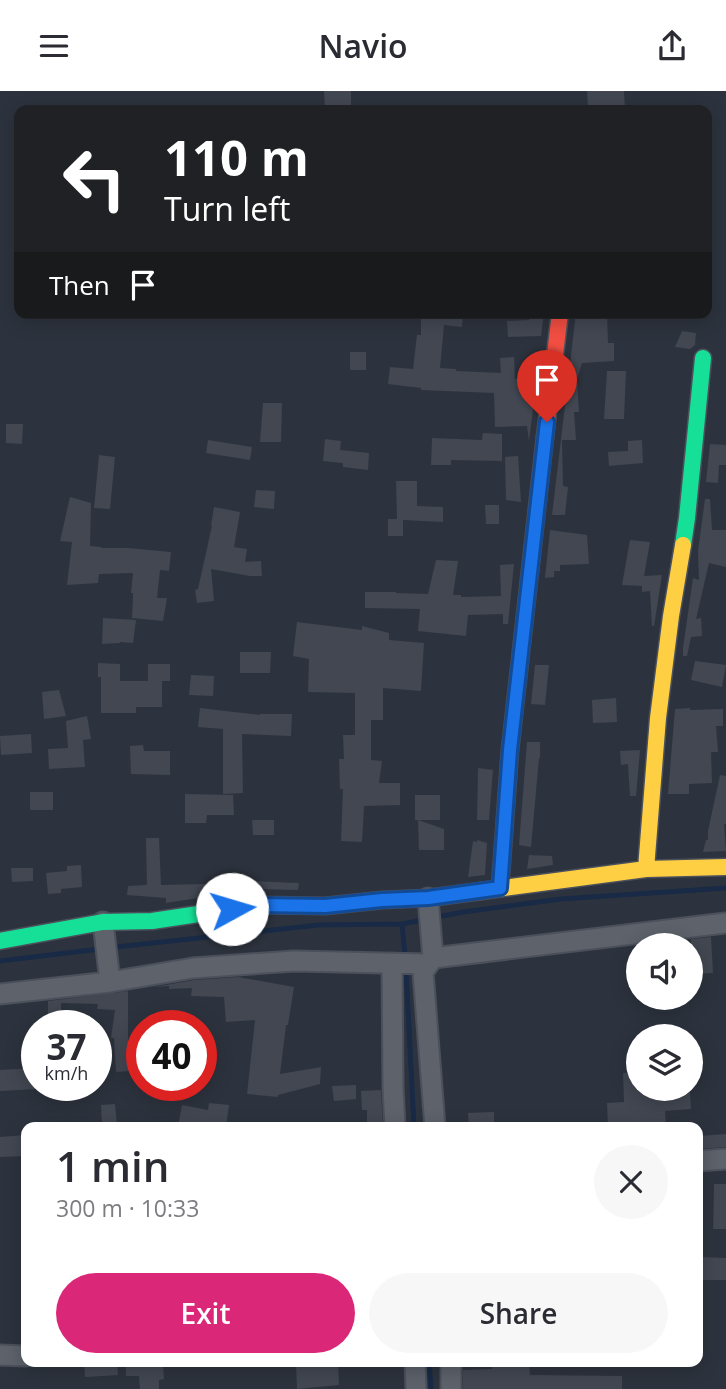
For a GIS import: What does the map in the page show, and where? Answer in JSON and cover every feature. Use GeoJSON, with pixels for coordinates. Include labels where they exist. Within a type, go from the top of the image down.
{"type":"FeatureCollection","features":[{"type":"Feature","properties":{"kind":"street"},"geometry":{"type":"LineString","coordinates":[[500,888],[512,736],[559,319]]}},
{"type":"Feature","properties":{"kind":"street"},"geometry":{"type":"LineString","coordinates":[[646,869],[658,718],[687,518],[703,359]]}},
{"type":"Feature","properties":{"kind":"street"},"geometry":{"type":"LineString","coordinates":[[0,941],[103,922],[152,921],[258,905],[325,906],[428,898],[646,869],[726,867]]}},
{"type":"Feature","properties":{"kind":"street"},"geometry":{"type":"LineString","coordinates":[[428,898],[431,961],[423,972],[435,1122]]}},
{"type":"Feature","properties":{"kind":"street"},"geometry":{"type":"LineString","coordinates":[[103,922],[110,982]]}},
{"type":"Feature","properties":{"kind":"street"},"geometry":{"type":"LineString","coordinates":[[0,994],[110,982],[193,968],[295,961],[431,961],[726,923]]}},
{"type":"Feature","properties":{"kind":"street"},"geometry":{"type":"LineString","coordinates":[[392,963],[395,1122]]}},
{"type":"Feature","properties":{"kind":"street"},"geometry":{"type":"LineString","coordinates":[[703,1161],[726,1159]]}},
{"type":"Feature","properties":{"kind":"street"},"geometry":{"type":"LineString","coordinates":[[0,1355],[21,1356]]}},
{"type":"Feature","properties":{"kind":"street"},"geometry":{"type":"LineString","coordinates":[[415,1367],[416,1389]]}},
{"type":"Feature","properties":{"kind":"street"},"geometry":{"type":"LineString","coordinates":[[451,1367],[451,1389]]}},
{"type":"Feature","properties":{"kind":"building"},"geometry":{"type":"Polygon","coordinates":[[[324,91],[351,91],[351,105],[325,105],[324,91]]]}},
{"type":"Feature","properties":{"kind":"building"},"geometry":{"type":"Polygon","coordinates":[[[587,91],[624,91],[625,105],[588,105],[587,91]]]}},
{"type":"Feature","properties":{"kind":"building"},"geometry":{"type":"Polygon","coordinates":[[[421,319],[463,319],[462,327],[444,325],[440,368],[501,373],[500,358],[514,357],[515,379],[530,379],[530,394],[535,394],[529,441],[527,426],[495,427],[494,393],[421,390],[388,384],[390,367],[413,369],[417,335],[421,335],[421,319]]]}},
{"type":"Feature","properties":{"kind":"building"},"geometry":{"type":"Polygon","coordinates":[[[543,319],[541,336],[508,337],[507,321],[543,319]]]}},
{"type":"Feature","properties":{"kind":"building"},"geometry":{"type":"Polygon","coordinates":[[[575,319],[607,319],[608,343],[614,343],[614,361],[582,363],[577,379],[579,412],[574,412],[576,440],[562,440],[563,486],[568,487],[565,515],[552,515],[575,319]]]}},
{"type":"Feature","properties":{"kind":"building"},"geometry":{"type":"Polygon","coordinates":[[[682,331],[696,333],[695,345],[690,349],[675,347],[682,331]]]}},
{"type":"Feature","properties":{"kind":"building"},"geometry":{"type":"Polygon","coordinates":[[[350,352],[366,352],[366,370],[350,370],[350,352]]]}},
{"type":"Feature","properties":{"kind":"building"},"geometry":{"type":"Polygon","coordinates":[[[607,371],[626,371],[624,419],[604,419],[607,371]]]}},
{"type":"Feature","properties":{"kind":"building"},"geometry":{"type":"Polygon","coordinates":[[[263,403],[282,403],[281,442],[260,442],[263,403]]]}},
{"type":"Feature","properties":{"kind":"building"},"geometry":{"type":"Polygon","coordinates":[[[6,424],[23,424],[22,444],[6,443],[6,424]]]}},
{"type":"Feature","properties":{"kind":"building"},"geometry":{"type":"Polygon","coordinates":[[[483,433],[502,434],[502,461],[451,460],[451,465],[431,465],[432,438],[482,440],[483,433]]]}},
{"type":"Feature","properties":{"kind":"building"},"geometry":{"type":"Polygon","coordinates":[[[325,439],[341,441],[340,450],[369,453],[368,470],[323,461],[325,439]]]}},
{"type":"Feature","properties":{"kind":"building"},"geometry":{"type":"Polygon","coordinates":[[[208,440],[252,447],[250,460],[206,453],[208,440]]]}},
{"type":"Feature","properties":{"kind":"building"},"geometry":{"type":"Polygon","coordinates":[[[642,440],[643,463],[609,466],[608,452],[628,451],[628,441],[642,440]]]}},
{"type":"Feature","properties":{"kind":"building"},"geometry":{"type":"Polygon","coordinates":[[[710,444],[726,445],[726,465],[719,465],[718,483],[706,482],[710,444]]]}},
{"type":"Feature","properties":{"kind":"building"},"geometry":{"type":"Polygon","coordinates":[[[99,455],[115,457],[110,509],[94,508],[99,455]]]}},
{"type":"Feature","properties":{"kind":"building"},"geometry":{"type":"Polygon","coordinates":[[[518,456],[521,502],[506,500],[505,457],[518,456]]]}},
{"type":"Feature","properties":{"kind":"building"},"geometry":{"type":"Polygon","coordinates":[[[396,481],[417,481],[417,506],[443,507],[443,522],[403,520],[403,536],[388,536],[388,519],[397,519],[396,481]]]}},
{"type":"Feature","properties":{"kind":"building"},"geometry":{"type":"Polygon","coordinates":[[[256,490],[275,491],[274,509],[254,507],[256,490]]]}},
{"type":"Feature","properties":{"kind":"building"},"geometry":{"type":"Polygon","coordinates":[[[70,497],[91,503],[90,546],[171,552],[169,571],[160,570],[157,598],[167,598],[163,621],[132,618],[133,573],[99,574],[98,583],[67,585],[72,542],[60,541],[70,497]]]}},
{"type":"Feature","properties":{"kind":"building"},"geometry":{"type":"Polygon","coordinates":[[[705,499],[710,499],[712,530],[726,530],[726,567],[709,563],[696,619],[701,618],[702,636],[691,637],[687,656],[683,656],[693,578],[699,580],[698,551],[705,499]]]}},
{"type":"Feature","properties":{"kind":"building"},"geometry":{"type":"Polygon","coordinates":[[[485,505],[499,505],[499,524],[486,524],[485,505]]]}},
{"type":"Feature","properties":{"kind":"building"},"geometry":{"type":"Polygon","coordinates":[[[214,507],[240,512],[234,547],[247,549],[245,562],[261,561],[262,576],[211,569],[214,601],[197,603],[195,590],[198,589],[214,507]]]}},
{"type":"Feature","properties":{"kind":"building"},"geometry":{"type":"Polygon","coordinates":[[[550,530],[587,535],[589,564],[560,565],[560,571],[554,571],[554,577],[545,578],[550,530]]]}},
{"type":"Feature","properties":{"kind":"building"},"geometry":{"type":"Polygon","coordinates":[[[630,540],[650,542],[644,576],[662,575],[654,626],[650,591],[642,592],[642,586],[622,585],[630,540]]]}},
{"type":"Feature","properties":{"kind":"building"},"geometry":{"type":"Polygon","coordinates":[[[436,560],[458,561],[453,595],[461,597],[501,596],[500,565],[514,564],[508,624],[503,624],[503,614],[468,615],[466,636],[418,631],[420,609],[365,608],[365,592],[428,594],[436,560]]]}},
{"type":"Feature","properties":{"kind":"building"},"geometry":{"type":"Polygon","coordinates":[[[103,618],[136,620],[133,643],[102,644],[103,618]]]}},
{"type":"Feature","properties":{"kind":"building"},"geometry":{"type":"Polygon","coordinates":[[[297,622],[362,630],[362,626],[389,633],[389,640],[424,643],[421,691],[383,688],[383,720],[371,720],[371,760],[382,761],[379,783],[400,783],[400,805],[364,806],[362,842],[341,841],[343,789],[340,789],[339,759],[344,759],[343,735],[355,735],[355,693],[308,692],[309,659],[293,656],[297,622]]]}},
{"type":"Feature","properties":{"kind":"building"},"geometry":{"type":"Polygon","coordinates":[[[240,652],[271,652],[270,673],[240,673],[240,652]]]}},
{"type":"Feature","properties":{"kind":"building"},"geometry":{"type":"Polygon","coordinates":[[[695,661],[726,665],[722,687],[691,680],[695,661]]]}},
{"type":"Feature","properties":{"kind":"building"},"geometry":{"type":"Polygon","coordinates":[[[98,663],[120,664],[120,681],[148,681],[148,664],[170,664],[170,681],[162,681],[162,707],[136,707],[136,713],[101,713],[101,677],[98,677],[98,663]]]}},
{"type":"Feature","properties":{"kind":"building"},"geometry":{"type":"Polygon","coordinates":[[[535,665],[549,665],[545,705],[531,704],[535,665]]]}},
{"type":"Feature","properties":{"kind":"building"},"geometry":{"type":"Polygon","coordinates":[[[191,675],[214,676],[213,696],[189,695],[191,675]]]}},
{"type":"Feature","properties":{"kind":"building"},"geometry":{"type":"Polygon","coordinates":[[[59,690],[66,716],[44,719],[42,692],[59,690]]]}},
{"type":"Feature","properties":{"kind":"building"},"geometry":{"type":"Polygon","coordinates":[[[616,698],[617,722],[593,723],[592,700],[616,698]]]}},
{"type":"Feature","properties":{"kind":"building"},"geometry":{"type":"Polygon","coordinates":[[[200,708],[260,715],[292,714],[291,736],[242,734],[243,793],[223,794],[223,729],[198,727],[200,708]]]}},
{"type":"Feature","properties":{"kind":"building"},"geometry":{"type":"Polygon","coordinates":[[[675,709],[723,709],[723,726],[716,726],[718,752],[711,752],[712,783],[689,784],[689,794],[668,794],[675,709]]]}},
{"type":"Feature","properties":{"kind":"building"},"geometry":{"type":"Polygon","coordinates":[[[87,716],[91,739],[83,740],[85,767],[49,769],[48,749],[68,748],[66,721],[87,716]]]}},
{"type":"Feature","properties":{"kind":"building"},"geometry":{"type":"Polygon","coordinates":[[[31,734],[32,753],[1,755],[0,736],[31,734]]]}},
{"type":"Feature","properties":{"kind":"building"},"geometry":{"type":"Polygon","coordinates":[[[527,742],[540,742],[531,847],[519,845],[527,742]]]}},
{"type":"Feature","properties":{"kind":"building"},"geometry":{"type":"Polygon","coordinates":[[[143,745],[144,751],[170,751],[170,775],[131,774],[130,746],[143,745]]]}},
{"type":"Feature","properties":{"kind":"building"},"geometry":{"type":"Polygon","coordinates":[[[640,750],[636,796],[630,796],[628,764],[621,765],[620,751],[640,750]]]}},
{"type":"Feature","properties":{"kind":"building"},"geometry":{"type":"Polygon","coordinates":[[[478,768],[493,770],[489,820],[477,820],[478,768]]]}},
{"type":"Feature","properties":{"kind":"building"},"geometry":{"type":"Polygon","coordinates":[[[720,775],[726,776],[726,851],[703,852],[708,840],[720,775]]]}},
{"type":"Feature","properties":{"kind":"building"},"geometry":{"type":"Polygon","coordinates":[[[30,792],[53,792],[53,810],[30,810],[30,792]]]}},
{"type":"Feature","properties":{"kind":"building"},"geometry":{"type":"Polygon","coordinates":[[[185,794],[233,795],[234,815],[207,815],[206,823],[185,823],[185,794]]]}},
{"type":"Feature","properties":{"kind":"building"},"geometry":{"type":"Polygon","coordinates":[[[415,795],[440,795],[440,820],[415,820],[415,795]]]}},
{"type":"Feature","properties":{"kind":"building"},"geometry":{"type":"Polygon","coordinates":[[[252,820],[274,820],[274,835],[253,835],[252,820]]]}},
{"type":"Feature","properties":{"kind":"building"},"geometry":{"type":"Polygon","coordinates":[[[418,820],[444,829],[444,850],[419,850],[418,820]]]}},
{"type":"Feature","properties":{"kind":"building"},"geometry":{"type":"Polygon","coordinates":[[[146,838],[159,838],[161,885],[246,881],[299,883],[298,890],[256,889],[166,903],[166,898],[127,895],[128,886],[147,884],[146,838]]]}},
{"type":"Feature","properties":{"kind":"building"},"geometry":{"type":"Polygon","coordinates":[[[473,841],[487,843],[485,875],[468,877],[473,841]]]}},
{"type":"Feature","properties":{"kind":"building"},"geometry":{"type":"Polygon","coordinates":[[[529,855],[552,856],[553,865],[527,869],[529,855]]]}},
{"type":"Feature","properties":{"kind":"building"},"geometry":{"type":"Polygon","coordinates":[[[81,865],[82,887],[61,889],[61,893],[48,894],[46,873],[67,871],[67,866],[81,865]]]}},
{"type":"Feature","properties":{"kind":"building"},"geometry":{"type":"Polygon","coordinates":[[[11,868],[33,868],[33,881],[12,882],[11,868]]]}},
{"type":"Feature","properties":{"kind":"building"},"geometry":{"type":"Polygon","coordinates":[[[711,937],[713,973],[703,973],[703,938],[711,937]]]}},
{"type":"Feature","properties":{"kind":"building"},"geometry":{"type":"Polygon","coordinates":[[[238,977],[294,987],[280,1074],[321,1067],[320,1084],[278,1097],[247,1094],[255,1020],[226,1022],[224,997],[191,996],[192,988],[154,987],[194,980],[238,977]]]}},
{"type":"Feature","properties":{"kind":"building"},"geometry":{"type":"Polygon","coordinates":[[[128,991],[126,1071],[116,1072],[112,1038],[115,1010],[97,1009],[98,1004],[61,1003],[61,1010],[48,1010],[48,1001],[128,991]]]}},
{"type":"Feature","properties":{"kind":"building"},"geometry":{"type":"Polygon","coordinates":[[[21,1069],[21,1090],[0,1091],[0,1070],[21,1069]]]}},
{"type":"Feature","properties":{"kind":"building"},"geometry":{"type":"Polygon","coordinates":[[[623,1073],[626,1073],[626,1101],[691,1101],[691,1109],[665,1111],[666,1122],[608,1122],[607,1103],[624,1102],[623,1073]]]}},
{"type":"Feature","properties":{"kind":"building"},"geometry":{"type":"Polygon","coordinates":[[[356,1085],[356,1099],[334,1101],[332,1086],[356,1085]]]}},
{"type":"Feature","properties":{"kind":"building"},"geometry":{"type":"Polygon","coordinates":[[[381,1090],[383,1122],[367,1122],[367,1110],[362,1110],[361,1091],[381,1090]]]}},
{"type":"Feature","properties":{"kind":"building"},"geometry":{"type":"Polygon","coordinates":[[[209,1103],[229,1105],[227,1122],[179,1122],[182,1105],[208,1110],[209,1103]]]}},
{"type":"Feature","properties":{"kind":"building"},"geometry":{"type":"Polygon","coordinates":[[[115,1104],[117,1122],[102,1122],[101,1105],[115,1104]]]}},
{"type":"Feature","properties":{"kind":"building"},"geometry":{"type":"Polygon","coordinates":[[[494,1112],[494,1122],[469,1122],[468,1113],[494,1112]]]}},
{"type":"Feature","properties":{"kind":"building"},"geometry":{"type":"Polygon","coordinates":[[[726,1134],[726,1147],[703,1149],[703,1136],[726,1134]]]}},
{"type":"Feature","properties":{"kind":"building"},"geometry":{"type":"Polygon","coordinates":[[[21,1135],[21,1156],[0,1157],[0,1137],[21,1135]]]}},
{"type":"Feature","properties":{"kind":"building"},"geometry":{"type":"Polygon","coordinates":[[[714,1184],[726,1184],[726,1229],[713,1229],[714,1184]]]}},
{"type":"Feature","properties":{"kind":"building"},"geometry":{"type":"Polygon","coordinates":[[[703,1257],[726,1258],[726,1280],[703,1280],[703,1257]]]}},
{"type":"Feature","properties":{"kind":"building"},"geometry":{"type":"Polygon","coordinates":[[[84,1367],[117,1367],[118,1375],[85,1377],[84,1367]]]}},
{"type":"Feature","properties":{"kind":"building"},"geometry":{"type":"Polygon","coordinates":[[[126,1367],[163,1367],[164,1379],[159,1380],[159,1389],[140,1389],[139,1376],[126,1376],[126,1367]]]}},
{"type":"Feature","properties":{"kind":"building"},"geometry":{"type":"Polygon","coordinates":[[[296,1367],[338,1367],[339,1385],[297,1389],[296,1367]]]}},
{"type":"Feature","properties":{"kind":"building"},"geometry":{"type":"Polygon","coordinates":[[[529,1367],[530,1375],[622,1376],[622,1389],[463,1389],[463,1370],[529,1367]]]}},
{"type":"Feature","properties":{"kind":"waterway"},"geometry":{"type":"LineString","coordinates":[[0,961],[319,925],[402,924],[463,912],[561,899],[726,888]]}},
{"type":"Feature","properties":{"kind":"waterway"},"geometry":{"type":"LineString","coordinates":[[402,924],[405,955]]}},
{"type":"Feature","properties":{"kind":"waterway"},"geometry":{"type":"LineString","coordinates":[[406,969],[414,1122]]}},
{"type":"Feature","properties":{"kind":"waterway"},"geometry":{"type":"LineString","coordinates":[[429,1367],[431,1389]]}},
{"type":"Feature","properties":{"kind":"traffic: fast"},"geometry":{"type":"LineString","coordinates":[[683,545],[703,358]]}},
{"type":"Feature","properties":{"kind":"traffic: fast"},"geometry":{"type":"LineString","coordinates":[[500,888],[510,750],[545,437]]}},
{"type":"Feature","properties":{"kind":"traffic: fast"},"geometry":{"type":"LineString","coordinates":[[0,941],[103,922],[152,921],[258,905],[325,906],[481,891]]}},
{"type":"Feature","properties":{"kind":"traffic: slow"},"geometry":{"type":"LineString","coordinates":[[646,869],[658,718],[683,545]]}},
{"type":"Feature","properties":{"kind":"traffic: slow"},"geometry":{"type":"LineString","coordinates":[[481,891],[646,869],[726,867]]}},
{"type":"Feature","properties":{"kind":"traffic: jam"},"geometry":{"type":"LineString","coordinates":[[545,437],[559,319]]}},
{"type":"Feature","properties":{"kind":"route"},"geometry":{"type":"LineString","coordinates":[[232,909],[258,905],[325,906],[428,898],[500,888],[510,750],[547,422]]}}]}
